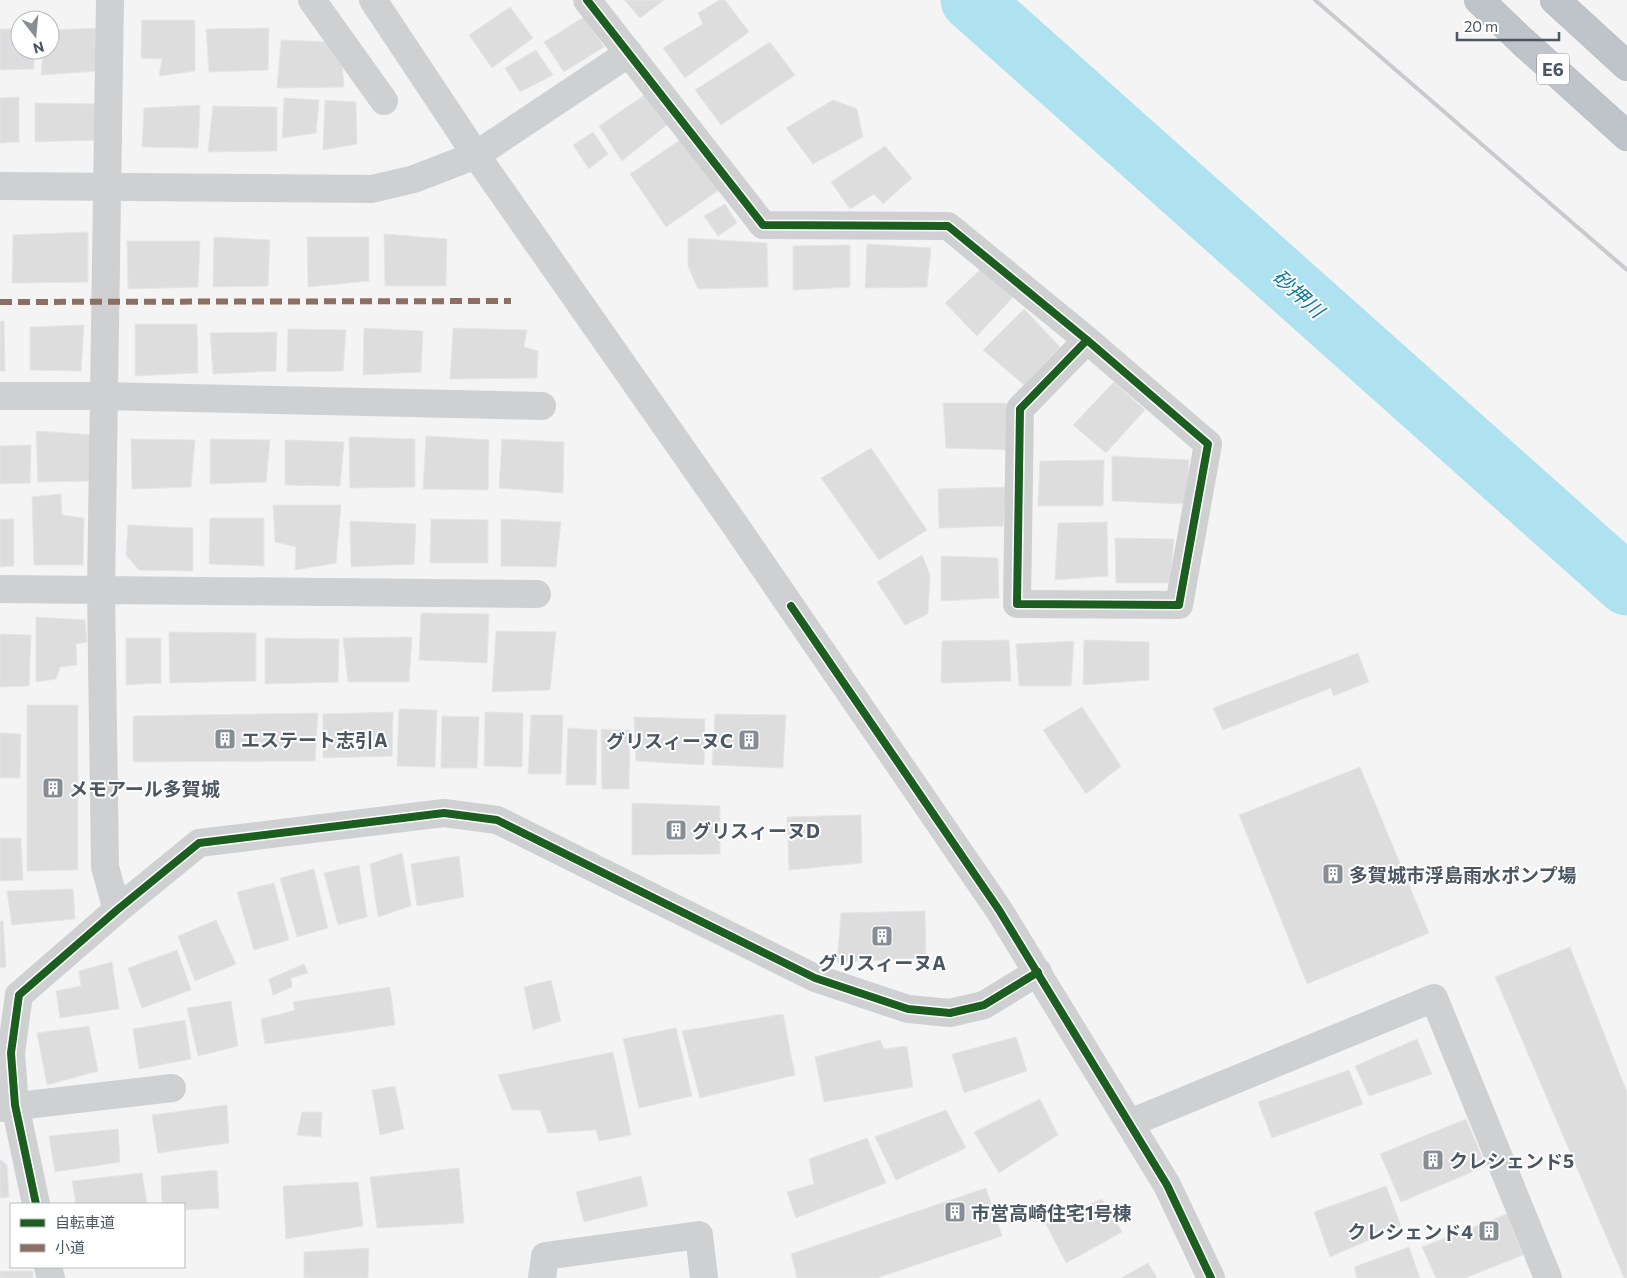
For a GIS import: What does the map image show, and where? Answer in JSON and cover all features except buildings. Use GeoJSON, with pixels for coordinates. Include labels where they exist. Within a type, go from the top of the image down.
{"type":"FeatureCollection","features":[{"type":"Feature","properties":{"kind":"highway","name":"E6"},"geometry":{"type":"LineString","coordinates":[[1479,0],[1627,136]]}},
{"type":"Feature","properties":{"kind":"highway"},"geometry":{"type":"LineString","coordinates":[[1555,0],[1627,66]]}},
{"type":"Feature","properties":{"kind":"street"},"geometry":{"type":"LineString","coordinates":[[110,0],[101,590],[105,867],[118,910]]}},
{"type":"Feature","properties":{"kind":"street"},"geometry":{"type":"LineString","coordinates":[[312,0],[384,101]]}},
{"type":"Feature","properties":{"kind":"street"},"geometry":{"type":"LineString","coordinates":[[373,0],[476,155],[758,558],[999,910],[1167,1185],[1211,1278]]}},
{"type":"Feature","properties":{"kind":"street"},"geometry":{"type":"LineString","coordinates":[[587,0],[763,225],[948,226],[1087,340],[1208,444],[1179,605],[1017,604],[1020,409],[1087,340]]}},
{"type":"Feature","properties":{"kind":"street"},"geometry":{"type":"LineString","coordinates":[[0,186],[372,189],[414,179],[476,155],[629,53]]}},
{"type":"Feature","properties":{"kind":"street"},"geometry":{"type":"LineString","coordinates":[[0,396],[104,396],[542,406]]}},
{"type":"Feature","properties":{"kind":"street"},"geometry":{"type":"LineString","coordinates":[[0,589],[537,594]]}},
{"type":"Feature","properties":{"kind":"street"},"geometry":{"type":"LineString","coordinates":[[36,1203],[8,1106],[11,1052],[10,995],[118,910],[199,842],[444,813],[497,820],[815,978],[908,1009],[950,1013],[984,1005],[1038,972]]}},
{"type":"Feature","properties":{"kind":"street"},"geometry":{"type":"LineString","coordinates":[[1130,1123],[1434,998],[1548,1278]]}},
{"type":"Feature","properties":{"kind":"street"},"geometry":{"type":"LineString","coordinates":[[8,1106],[172,1088]]}},
{"type":"Feature","properties":{"kind":"street"},"geometry":{"type":"LineString","coordinates":[[542,1278],[545,1256],[699,1236],[704,1278]]}},
{"type":"Feature","properties":{"kind":"waterway","name":"砂押川"},"geometry":{"type":"LineString","coordinates":[[971,0],[1627,585]]}},
{"type":"Feature","properties":{"kind":"railway"},"geometry":{"type":"LineString","coordinates":[[1315,0],[1627,270]]}},
{"type":"Feature","properties":{"kind":"marked path"},"geometry":{"type":"LineString","coordinates":[[0,302],[511,301]]}},
{"type":"Feature","properties":{"kind":"cycle path"},"geometry":{"type":"LineString","coordinates":[[587,0],[763,225],[948,226],[1087,340],[1208,444],[1179,605],[1017,604],[1020,409],[1087,340]]}},
{"type":"Feature","properties":{"kind":"cycle path"},"geometry":{"type":"LineString","coordinates":[[791,606],[999,910],[1167,1185],[1211,1278]]}},
{"type":"Feature","properties":{"kind":"cycle path"},"geometry":{"type":"LineString","coordinates":[[36,1203],[15,1105],[11,1053],[19,995],[117,910],[199,843],[444,813],[497,820],[815,978],[908,1009],[950,1013],[984,1005],[1038,972]]}},
{"type":"Feature","properties":{"kind":"place","name":"エステート志引A"},"geometry":{"type":"Point","coordinates":[225,739]}},
{"type":"Feature","properties":{"kind":"place","name":"グリスィーヌC"},"geometry":{"type":"Point","coordinates":[749,740]}},
{"type":"Feature","properties":{"kind":"place","name":"メモアール多賀城"},"geometry":{"type":"Point","coordinates":[53,788]}},
{"type":"Feature","properties":{"kind":"place","name":"グリスィーヌD"},"geometry":{"type":"Point","coordinates":[676,830]}},
{"type":"Feature","properties":{"kind":"place","name":"多賀城市浮島雨水ポンプ場"},"geometry":{"type":"Point","coordinates":[1333,874]}},
{"type":"Feature","properties":{"kind":"place","name":"グリスィーヌA"},"geometry":{"type":"Point","coordinates":[882,936]}},
{"type":"Feature","properties":{"kind":"place","name":"クレシェンド5"},"geometry":{"type":"Point","coordinates":[1433,1160]}},
{"type":"Feature","properties":{"kind":"place","name":"市営高崎住宅1号棟"},"geometry":{"type":"Point","coordinates":[955,1212]}},
{"type":"Feature","properties":{"kind":"place","name":"クレシェンド4"},"geometry":{"type":"Point","coordinates":[1489,1231]}}]}
